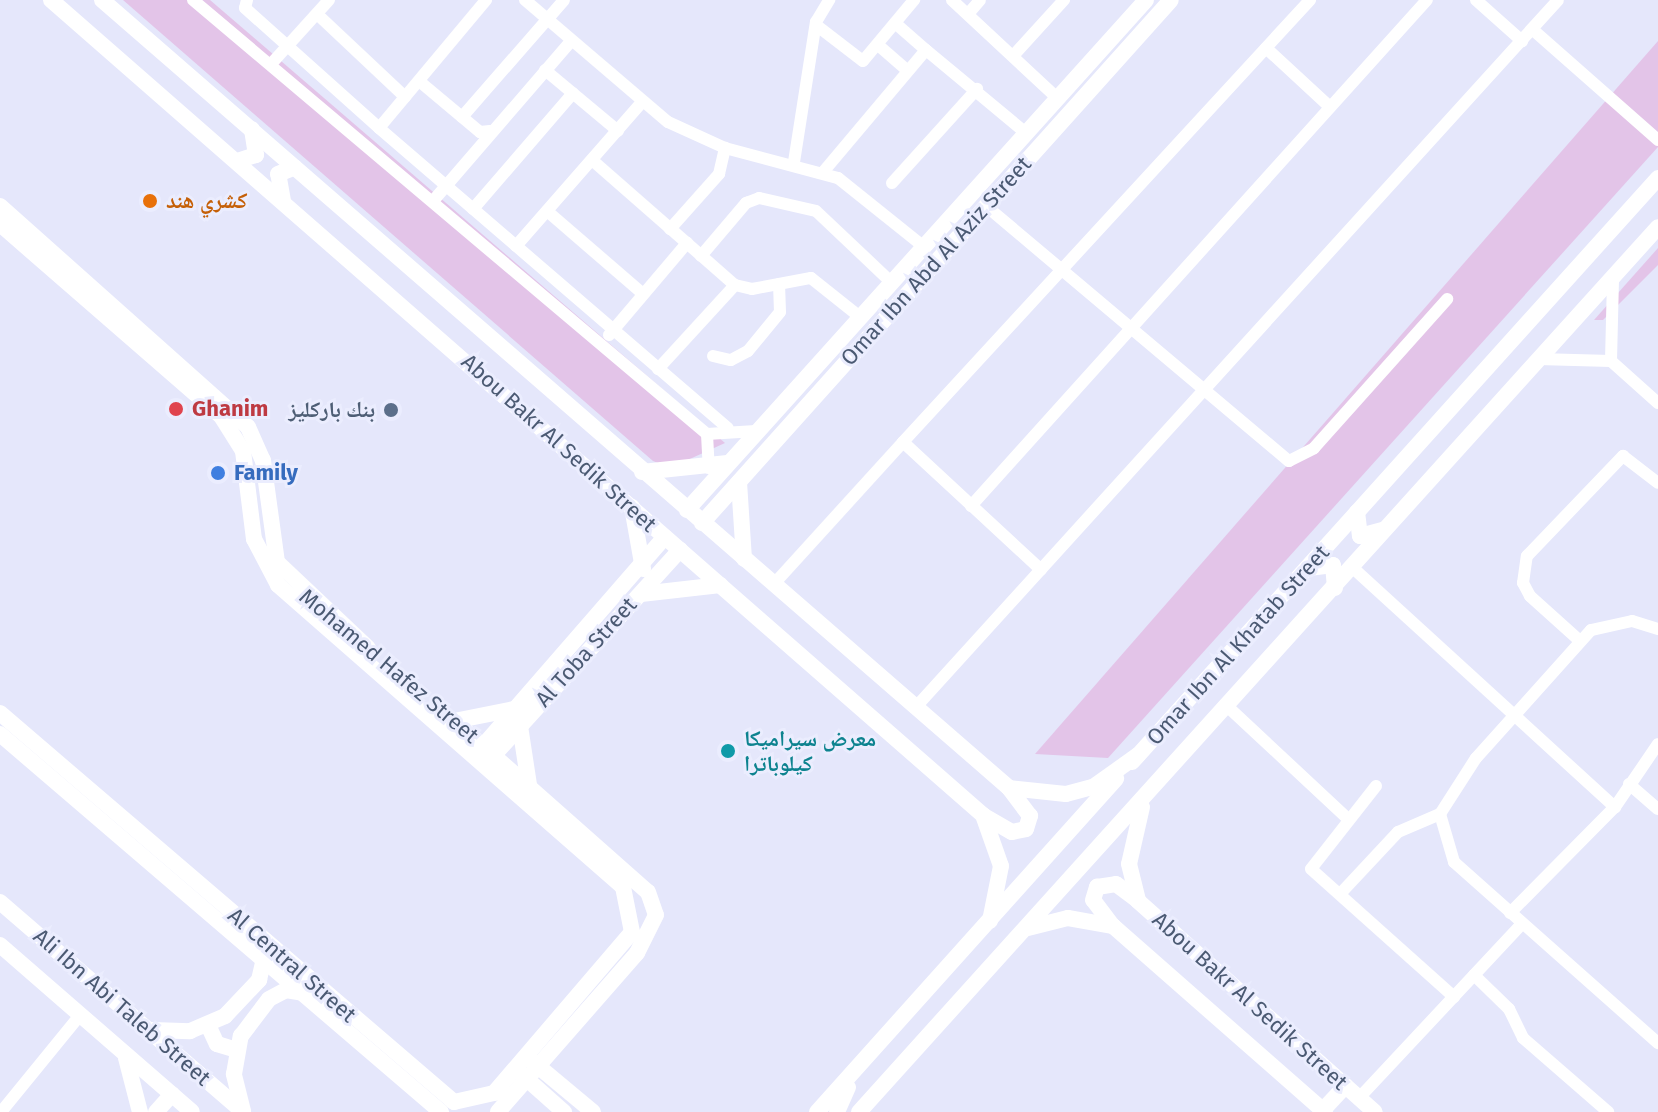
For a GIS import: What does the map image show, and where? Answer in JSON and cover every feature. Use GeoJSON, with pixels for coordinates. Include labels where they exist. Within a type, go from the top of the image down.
{"type":"FeatureCollection","features":[{"type":"Feature","properties":{"kind":"street","name":"Abou Bakr Al Sedik Street"},"geometry":{"type":"LineString","coordinates":[[51,0],[983,815],[1012,832],[1026,829],[1030,816],[1009,788],[102,0]]}},
{"type":"Feature","properties":{"kind":"street"},"geometry":{"type":"LineString","coordinates":[[193,0],[272,63],[706,433],[719,468],[736,485],[744,559]]}},
{"type":"Feature","properties":{"kind":"street"},"geometry":{"type":"LineString","coordinates":[[247,0],[245,8],[379,128],[728,428]]}},
{"type":"Feature","properties":{"kind":"street"},"geometry":{"type":"LineString","coordinates":[[272,63],[329,0]]}},
{"type":"Feature","properties":{"kind":"street"},"geometry":{"type":"LineString","coordinates":[[379,128],[486,0]]}},
{"type":"Feature","properties":{"kind":"street"},"geometry":{"type":"LineString","coordinates":[[525,0],[642,102],[725,148],[824,171],[923,246]]}},
{"type":"Feature","properties":{"kind":"street"},"geometry":{"type":"LineString","coordinates":[[462,117],[564,0]]}},
{"type":"Feature","properties":{"kind":"street"},"geometry":{"type":"LineString","coordinates":[[808,0],[820,10]]}},
{"type":"Feature","properties":{"kind":"street"},"geometry":{"type":"LineString","coordinates":[[794,162],[816,25],[820,10],[829,0]]}},
{"type":"Feature","properties":{"kind":"street"},"geometry":{"type":"LineString","coordinates":[[816,25],[856,61],[878,45],[914,0]]}},
{"type":"Feature","properties":{"kind":"street"},"geometry":{"type":"LineString","coordinates":[[952,0],[1057,98]]}},
{"type":"Feature","properties":{"kind":"street"},"geometry":{"type":"LineString","coordinates":[[968,14],[980,0]]}},
{"type":"Feature","properties":{"kind":"street"},"geometry":{"type":"LineString","coordinates":[[1013,56],[1064,0]]}},
{"type":"Feature","properties":{"kind":"street","name":"Omar Ibn Abd Al Aziz Street"},"geometry":{"type":"LineString","coordinates":[[687,510],[719,468],[1146,0]]}},
{"type":"Feature","properties":{"kind":"street","name":"Omar Ibn Abd Al Aziz Street"},"geometry":{"type":"LineString","coordinates":[[702,523],[1171,0]]}},
{"type":"Feature","properties":{"kind":"street"},"geometry":{"type":"LineString","coordinates":[[773,585],[1310,0]]}},
{"type":"Feature","properties":{"kind":"street"},"geometry":{"type":"LineString","coordinates":[[971,506],[1132,331],[1427,0]]}},
{"type":"Feature","properties":{"kind":"street"},"geometry":{"type":"LineString","coordinates":[[1476,0],[1522,41]]}},
{"type":"Feature","properties":{"kind":"street"},"geometry":{"type":"LineString","coordinates":[[915,708],[1558,0]]}},
{"type":"Feature","properties":{"kind":"street"},"geometry":{"type":"LineString","coordinates":[[317,14],[405,97]]}},
{"type":"Feature","properties":{"kind":"street"},"geometry":{"type":"LineString","coordinates":[[895,23],[1026,133]]}},
{"type":"Feature","properties":{"kind":"street"},"geometry":{"type":"LineString","coordinates":[[1532,29],[1658,140]]}},
{"type":"Feature","properties":{"kind":"street"},"geometry":{"type":"LineString","coordinates":[[433,201],[490,131],[571,41]]}},
{"type":"Feature","properties":{"kind":"street"},"geometry":{"type":"LineString","coordinates":[[878,45],[906,69]]}},
{"type":"Feature","properties":{"kind":"street"},"geometry":{"type":"LineString","coordinates":[[1105,46],[1118,58]]}},
{"type":"Feature","properties":{"kind":"street"},"geometry":{"type":"LineString","coordinates":[[1266,48],[1330,107]]}},
{"type":"Feature","properties":{"kind":"street"},"geometry":{"type":"LineString","coordinates":[[824,171],[906,69],[926,50]]}},
{"type":"Feature","properties":{"kind":"street"},"geometry":{"type":"LineString","coordinates":[[545,70],[618,131]]}},
{"type":"Feature","properties":{"kind":"street"},"geometry":{"type":"LineString","coordinates":[[419,81],[480,132],[490,131]]}},
{"type":"Feature","properties":{"kind":"street"},"geometry":{"type":"LineString","coordinates":[[892,183],[977,89]]}},
{"type":"Feature","properties":{"kind":"street"},"geometry":{"type":"LineString","coordinates":[[473,209],[573,93]]}},
{"type":"Feature","properties":{"kind":"street"},"geometry":{"type":"LineString","coordinates":[[516,246],[642,102]]}},
{"type":"Feature","properties":{"kind":"street"},"geometry":{"type":"LineString","coordinates":[[237,161],[256,155],[252,129]]}},
{"type":"Feature","properties":{"kind":"street"},"geometry":{"type":"LineString","coordinates":[[670,229],[719,174],[725,148]]}},
{"type":"Feature","properties":{"kind":"street"},"geometry":{"type":"LineString","coordinates":[[592,160],[735,285],[779,284],[811,278],[860,317]]}},
{"type":"Feature","properties":{"kind":"street"},"geometry":{"type":"LineString","coordinates":[[283,202],[278,174],[295,167]]}},
{"type":"Feature","properties":{"kind":"street","name":"Omar Ibn Al Khatab Street"},"geometry":{"type":"LineString","coordinates":[[817,1112],[1658,178]]}},
{"type":"Feature","properties":{"kind":"street"},"geometry":{"type":"LineString","coordinates":[[701,256],[746,203],[759,198],[825,217],[891,282]]}},
{"type":"Feature","properties":{"kind":"street","name":"Mohamed Hafez Street"},"geometry":{"type":"LineString","coordinates":[[0,206],[234,433],[247,471],[254,539],[278,585],[623,887],[633,916],[626,947],[587,1002]]}},
{"type":"Feature","properties":{"kind":"street"},"geometry":{"type":"LineString","coordinates":[[986,206],[1280,458],[1296,460],[1447,299]]}},
{"type":"Feature","properties":{"kind":"street"},"geometry":{"type":"LineString","coordinates":[[547,211],[643,294]]}},
{"type":"Feature","properties":{"kind":"street","name":"Mohamed Hafez Street"},"geometry":{"type":"LineString","coordinates":[[0,224],[72,279],[248,427],[263,460],[270,544],[288,579],[530,787],[655,905],[637,953],[587,1002]]}},
{"type":"Feature","properties":{"kind":"street","name":"Omar Ibn Al Khatab Street"},"geometry":{"type":"LineString","coordinates":[[859,1112],[1228,707],[1658,227]]}},
{"type":"Feature","properties":{"kind":"street"},"geometry":{"type":"LineString","coordinates":[[602,343],[687,243]]}},
{"type":"Feature","properties":{"kind":"street"},"geometry":{"type":"LineString","coordinates":[[1611,361],[1613,277]]}},
{"type":"Feature","properties":{"kind":"street"},"geometry":{"type":"LineString","coordinates":[[713,356],[731,360],[748,351],[780,312],[779,284]]}},
{"type":"Feature","properties":{"kind":"street"},"geometry":{"type":"LineString","coordinates":[[658,369],[735,285]]}},
{"type":"Feature","properties":{"kind":"street"},"geometry":{"type":"LineString","coordinates":[[837,342],[853,354]]}},
{"type":"Feature","properties":{"kind":"street"},"geometry":{"type":"LineString","coordinates":[[1538,359],[1611,361],[1658,403]]}},
{"type":"Feature","properties":{"kind":"street"},"geometry":{"type":"LineString","coordinates":[[706,433],[716,419]]}},
{"type":"Feature","properties":{"kind":"street"},"geometry":{"type":"LineString","coordinates":[[706,433],[756,431]]}},
{"type":"Feature","properties":{"kind":"street"},"geometry":{"type":"LineString","coordinates":[[903,442],[1041,570]]}},
{"type":"Feature","properties":{"kind":"street"},"geometry":{"type":"LineString","coordinates":[[1580,641],[1530,596],[1523,583],[1527,556],[1623,456],[1658,483]]}},
{"type":"Feature","properties":{"kind":"street"},"geometry":{"type":"LineString","coordinates":[[642,472],[719,468]]}},
{"type":"Feature","properties":{"kind":"street"},"geometry":{"type":"LineString","coordinates":[[631,505],[639,566],[653,578]]}},
{"type":"Feature","properties":{"kind":"street"},"geometry":{"type":"LineString","coordinates":[[1357,512],[1362,537],[1389,527]]}},
{"type":"Feature","properties":{"kind":"street","name":"Al Toba Street"},"geometry":{"type":"LineString","coordinates":[[488,750],[516,708],[665,537]]}},
{"type":"Feature","properties":{"kind":"street","name":"Al Toba Street"},"geometry":{"type":"LineString","coordinates":[[488,750],[520,726],[680,550]]}},
{"type":"Feature","properties":{"kind":"street"},"geometry":{"type":"LineString","coordinates":[[1308,568],[1331,563],[1335,588]]}},
{"type":"Feature","properties":{"kind":"street"},"geometry":{"type":"LineString","coordinates":[[1353,568],[1615,807]]}},
{"type":"Feature","properties":{"kind":"street"},"geometry":{"type":"LineString","coordinates":[[636,597],[681,584],[720,585]]}},
{"type":"Feature","properties":{"kind":"street"},"geometry":{"type":"LineString","coordinates":[[1340,894],[1398,832],[1440,814],[1513,716],[1580,641],[1618,621],[1658,629]]}},
{"type":"Feature","properties":{"kind":"street"},"geometry":{"type":"LineString","coordinates":[[1228,707],[1348,819]]}},
{"type":"Feature","properties":{"kind":"street"},"geometry":{"type":"LineString","coordinates":[[454,721],[516,708]]}},
{"type":"Feature","properties":{"kind":"street","name":"Al Central Street"},"geometry":{"type":"LineString","coordinates":[[0,713],[390,1059],[441,1112]]}},
{"type":"Feature","properties":{"kind":"street"},"geometry":{"type":"LineString","coordinates":[[520,726],[530,787]]}},
{"type":"Feature","properties":{"kind":"street","name":"Al Central Street"},"geometry":{"type":"LineString","coordinates":[[0,734],[306,995],[356,1030]]}},
{"type":"Feature","properties":{"kind":"street"},"geometry":{"type":"LineString","coordinates":[[1510,913],[1615,807],[1658,744]]}},
{"type":"Feature","properties":{"kind":"street"},"geometry":{"type":"LineString","coordinates":[[1009,788],[1079,791],[1138,755]]}},
{"type":"Feature","properties":{"kind":"street"},"geometry":{"type":"LineString","coordinates":[[1629,784],[1658,809]]}},
{"type":"Feature","properties":{"kind":"street"},"geometry":{"type":"LineString","coordinates":[[1376,786],[1310,866],[1454,997]]}},
{"type":"Feature","properties":{"kind":"street","name":"Abou Bakr Al Sedik Street"},"geometry":{"type":"LineString","coordinates":[[1148,794],[1130,846],[1138,901],[1375,1112]]}},
{"type":"Feature","properties":{"kind":"street"},"geometry":{"type":"LineString","coordinates":[[1440,814],[1454,862],[1658,1043]]}},
{"type":"Feature","properties":{"kind":"street","name":"Abou Bakr Al Sedik Street"},"geometry":{"type":"LineString","coordinates":[[983,815],[1001,866],[990,921]]}},
{"type":"Feature","properties":{"kind":"street"},"geometry":{"type":"LineString","coordinates":[[1113,926],[1093,900],[1097,887],[1116,884],[1138,901]]}},
{"type":"Feature","properties":{"kind":"street","name":"Ali Ibn Abi Taleb Street"},"geometry":{"type":"LineString","coordinates":[[0,902],[244,1112]]}},
{"type":"Feature","properties":{"kind":"street"},"geometry":{"type":"LineString","coordinates":[[1027,928],[1068,918],[1113,926]]}},
{"type":"Feature","properties":{"kind":"street"},"geometry":{"type":"LineString","coordinates":[[1359,1098],[1522,924]]}},
{"type":"Feature","properties":{"kind":"street","name":"Abou Bakr Al Sedik Street"},"geometry":{"type":"LineString","coordinates":[[1113,926],[1324,1111]]}},
{"type":"Feature","properties":{"kind":"street","name":"Ali Ibn Abi Taleb Street"},"geometry":{"type":"LineString","coordinates":[[0,945],[188,1111]]}},
{"type":"Feature","properties":{"kind":"street"},"geometry":{"type":"LineString","coordinates":[[152,1030],[208,1025],[254,985],[264,958]]}},
{"type":"Feature","properties":{"kind":"street"},"geometry":{"type":"LineString","coordinates":[[1474,975],[1504,1002],[1523,1038],[1608,1112]]}},
{"type":"Feature","properties":{"kind":"street"},"geometry":{"type":"LineString","coordinates":[[254,985],[269,999]]}},
{"type":"Feature","properties":{"kind":"street"},"geometry":{"type":"LineString","coordinates":[[244,1112],[235,1084],[237,1050],[269,999],[286,990],[306,995]]}},
{"type":"Feature","properties":{"kind":"street","name":"Al Central Street"},"geometry":{"type":"LineString","coordinates":[[498,1112],[522,1075],[587,1002]]}},
{"type":"Feature","properties":{"kind":"street"},"geometry":{"type":"LineString","coordinates":[[1,1112],[80,1015]]}},
{"type":"Feature","properties":{"kind":"street"},"geometry":{"type":"LineString","coordinates":[[208,1025],[217,1044],[237,1050]]}},
{"type":"Feature","properties":{"kind":"street"},"geometry":{"type":"LineString","coordinates":[[124,1053],[140,1112]]}},
{"type":"Feature","properties":{"kind":"street","name":"Al Central Street"},"geometry":{"type":"LineString","coordinates":[[390,1059],[454,1102],[482,1101],[522,1075]]}},
{"type":"Feature","properties":{"kind":"street"},"geometry":{"type":"LineString","coordinates":[[534,1062],[593,1112]]}},
{"type":"Feature","properties":{"kind":"street"},"geometry":{"type":"LineString","coordinates":[[837,1112],[855,1067]]}},
{"type":"Feature","properties":{"kind":"street"},"geometry":{"type":"LineString","coordinates":[[522,1075],[564,1112]]}},
{"type":"Feature","properties":{"kind":"street"},"geometry":{"type":"LineString","coordinates":[[1324,1111],[1345,1086]]}},
{"type":"Feature","properties":{"kind":"street"},"geometry":{"type":"LineString","coordinates":[[851,1112],[881,1089]]}},
{"type":"Feature","properties":{"kind":"street"},"geometry":{"type":"LineString","coordinates":[[156,1112],[172,1094]]}},
{"type":"Feature","properties":{"kind":"shaded area"},"geometry":{"type":"Polygon","coordinates":[[[123,0],[210,0],[725,443],[670,468],[653,461],[123,0]]]}},
{"type":"Feature","properties":{"kind":"shaded area"},"geometry":{"type":"Polygon","coordinates":[[[1658,41],[1658,147],[1108,758],[1035,754],[1658,41]]]}},
{"type":"Feature","properties":{"kind":"shaded area"},"geometry":{"type":"Polygon","coordinates":[[[1658,248],[1658,265],[1603,320],[1594,320],[1658,248]]]}},
{"type":"Feature","properties":{"kind":"place","name":"كشري هند"},"geometry":{"type":"Point","coordinates":[150,201]}},
{"type":"Feature","properties":{"kind":"place","name":"Ghanim"},"geometry":{"type":"Point","coordinates":[176,409]}},
{"type":"Feature","properties":{"kind":"place","name":"بنك باركليز"},"geometry":{"type":"Point","coordinates":[391,410]}},
{"type":"Feature","properties":{"kind":"place","name":"Family"},"geometry":{"type":"Point","coordinates":[218,473]}},
{"type":"Feature","properties":{"kind":"place","name":"معرض سيراميكا كيلوباترا"},"geometry":{"type":"Point","coordinates":[728,751]}}]}
